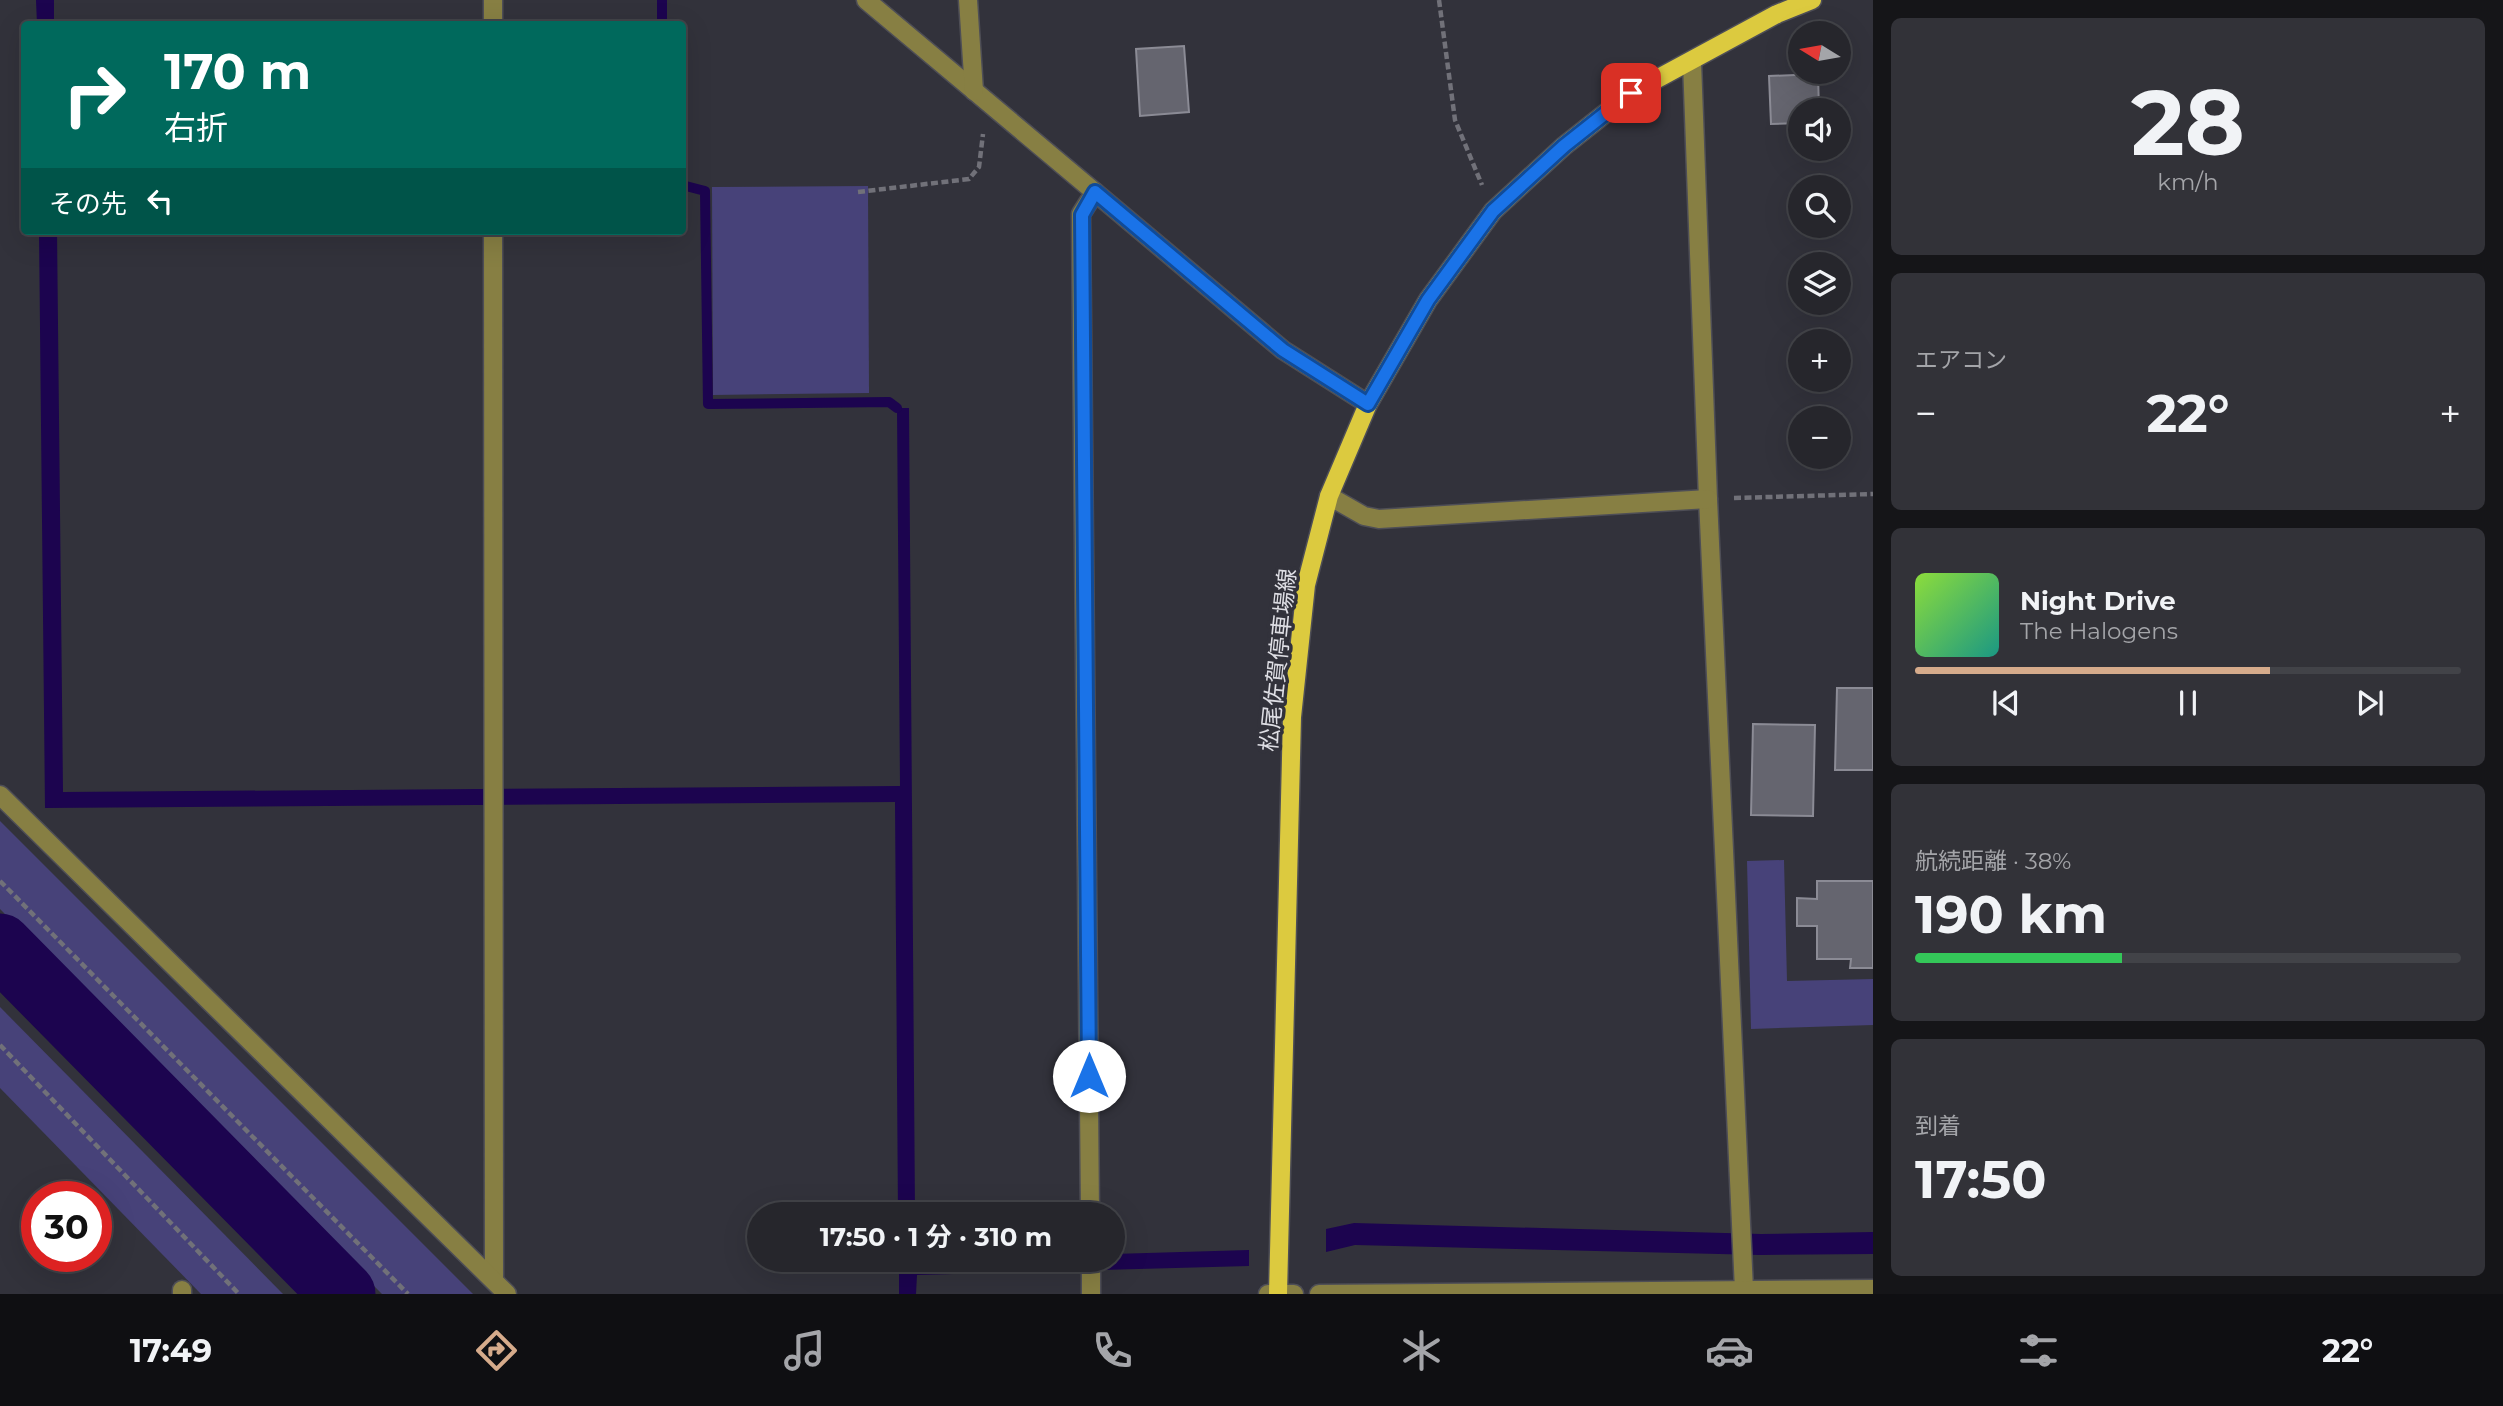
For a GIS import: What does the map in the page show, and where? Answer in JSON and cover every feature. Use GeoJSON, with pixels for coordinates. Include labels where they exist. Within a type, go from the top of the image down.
{"type":"FeatureCollection","features":[{"type":"Feature","properties":{"kind":"main road","name":"松尾佐賀停車場線"},"geometry":{"type":"LineString","coordinates":[[1278,1294],[1292,717],[1307,584],[1329,496],[1368,404],[1428,300],[1493,211],[1564,146],[1631,93],[1777,14],[1812,0]]}},
{"type":"Feature","properties":{"kind":"street"},"geometry":{"type":"LineString","coordinates":[[493,0],[493,21]]}},
{"type":"Feature","properties":{"kind":"street"},"geometry":{"type":"LineString","coordinates":[[866,0],[1283,350],[1368,404]]}},
{"type":"Feature","properties":{"kind":"street"},"geometry":{"type":"LineString","coordinates":[[968,0],[974,91]]}},
{"type":"Feature","properties":{"kind":"street"},"geometry":{"type":"LineString","coordinates":[[1692,62],[1708,499],[1744,1290]]}},
{"type":"Feature","properties":{"kind":"street"},"geometry":{"type":"LineString","coordinates":[[1090,1202],[1082,215],[1095,192]]}},
{"type":"Feature","properties":{"kind":"street"},"geometry":{"type":"LineString","coordinates":[[493,235],[494,1280]]}},
{"type":"Feature","properties":{"kind":"street"},"geometry":{"type":"LineString","coordinates":[[1329,496],[1364,516],[1379,519],[1708,499]]}},
{"type":"Feature","properties":{"kind":"street"},"geometry":{"type":"LineString","coordinates":[[0,795],[507,1294]]}},
{"type":"Feature","properties":{"kind":"street"},"geometry":{"type":"LineString","coordinates":[[1319,1294],[1873,1289]]}},
{"type":"Feature","properties":{"kind":"street"},"geometry":{"type":"LineString","coordinates":[[1269,1294],[1294,1294]]}},
{"type":"Feature","properties":{"kind":"path"},"geometry":{"type":"LineString","coordinates":[[1439,0],[1455,120],[1493,211]]}},
{"type":"Feature","properties":{"kind":"path"},"geometry":{"type":"LineString","coordinates":[[858,192],[968,179],[979,167],[984,130],[974,91]]}},
{"type":"Feature","properties":{"kind":"path"},"geometry":{"type":"LineString","coordinates":[[1708,499],[1873,494]]}},
{"type":"Feature","properties":{"kind":"path"},"geometry":{"type":"LineString","coordinates":[[0,881],[408,1294]]}},
{"type":"Feature","properties":{"kind":"path"},"geometry":{"type":"LineString","coordinates":[[0,1045],[239,1294]]}},
{"type":"Feature","properties":{"kind":"shaded area"},"geometry":{"type":"Polygon","coordinates":[[[36,0],[54,0],[54,21],[37,21],[36,0]]]}},
{"type":"Feature","properties":{"kind":"shaded area"},"geometry":{"type":"Polygon","coordinates":[[[868,186],[869,393],[713,395],[712,187],[868,186]]]}},
{"type":"Feature","properties":{"kind":"shaded area"},"geometry":{"type":"Polygon","coordinates":[[[39,235],[57,235],[63,792],[900,786],[897,408],[909,408],[915,1202],[898,1202],[895,802],[45,808],[39,235]]]}},
{"type":"Feature","properties":{"kind":"shaded area"},"geometry":{"type":"Polygon","coordinates":[[[0,821],[473,1294],[382,1294],[0,909],[0,821]]]}},
{"type":"Feature","properties":{"kind":"shaded area"},"geometry":{"type":"Polygon","coordinates":[[[1784,860],[1787,981],[1873,979],[1873,1025],[1751,1029],[1747,861],[1784,860]]]}},
{"type":"Feature","properties":{"kind":"shaded area"},"geometry":{"type":"Polygon","coordinates":[[[0,1007],[283,1294],[201,1294],[112,1203],[112,1181],[91,1181],[0,1088],[0,1007]]]}},
{"type":"Feature","properties":{"kind":"shaded area"},"geometry":{"type":"Polygon","coordinates":[[[1354,1223],[1761,1234],[1873,1232],[1873,1254],[1760,1255],[1355,1245],[1326,1252],[1326,1229],[1354,1223]]]}},
{"type":"Feature","properties":{"kind":"shaded area"},"geometry":{"type":"Polygon","coordinates":[[[1249,1250],[1249,1266],[1125,1269],[1125,1254],[1249,1250]]]}},
{"type":"Feature","properties":{"kind":"shaded area"},"geometry":{"type":"Polygon","coordinates":[[[899,1272],[1028,1272],[917,1275],[916,1294],[899,1294],[899,1272]]]}},
{"type":"Feature","properties":{"kind":"building"},"geometry":{"type":"Polygon","coordinates":[[[1184,46],[1189,112],[1140,116],[1136,49],[1184,46]]]}},
{"type":"Feature","properties":{"kind":"building"},"geometry":{"type":"Polygon","coordinates":[[[1788,75],[1788,84],[1818,84],[1819,98],[1788,98],[1788,123],[1771,124],[1769,76],[1788,75]]]}},
{"type":"Feature","properties":{"kind":"building"},"geometry":{"type":"Polygon","coordinates":[[[1837,688],[1873,688],[1873,770],[1835,770],[1837,688]]]}},
{"type":"Feature","properties":{"kind":"building"},"geometry":{"type":"Polygon","coordinates":[[[1753,724],[1815,725],[1813,816],[1751,815],[1753,724]]]}},
{"type":"Feature","properties":{"kind":"building"},"geometry":{"type":"Polygon","coordinates":[[[1817,881],[1873,881],[1873,968],[1850,968],[1851,959],[1817,959],[1817,926],[1797,926],[1797,898],[1817,899],[1817,881]]]}},
{"type":"Feature","properties":{"kind":"waterway"},"geometry":{"type":"LineString","coordinates":[[662,0],[662,21]]}},
{"type":"Feature","properties":{"kind":"waterway"},"geometry":{"type":"LineString","coordinates":[[686,186],[705,191],[708,404],[889,402],[897,408]]}},
{"type":"Feature","properties":{"kind":"waterway"},"geometry":{"type":"LineString","coordinates":[[0,946],[343,1294]]}},
{"type":"Feature","properties":{"kind":"route"},"geometry":{"type":"LineString","coordinates":[[1089,1076],[1082,215],[1095,192],[1283,350],[1368,404],[1428,300],[1493,211],[1564,146],[1631,93]]}}]}
